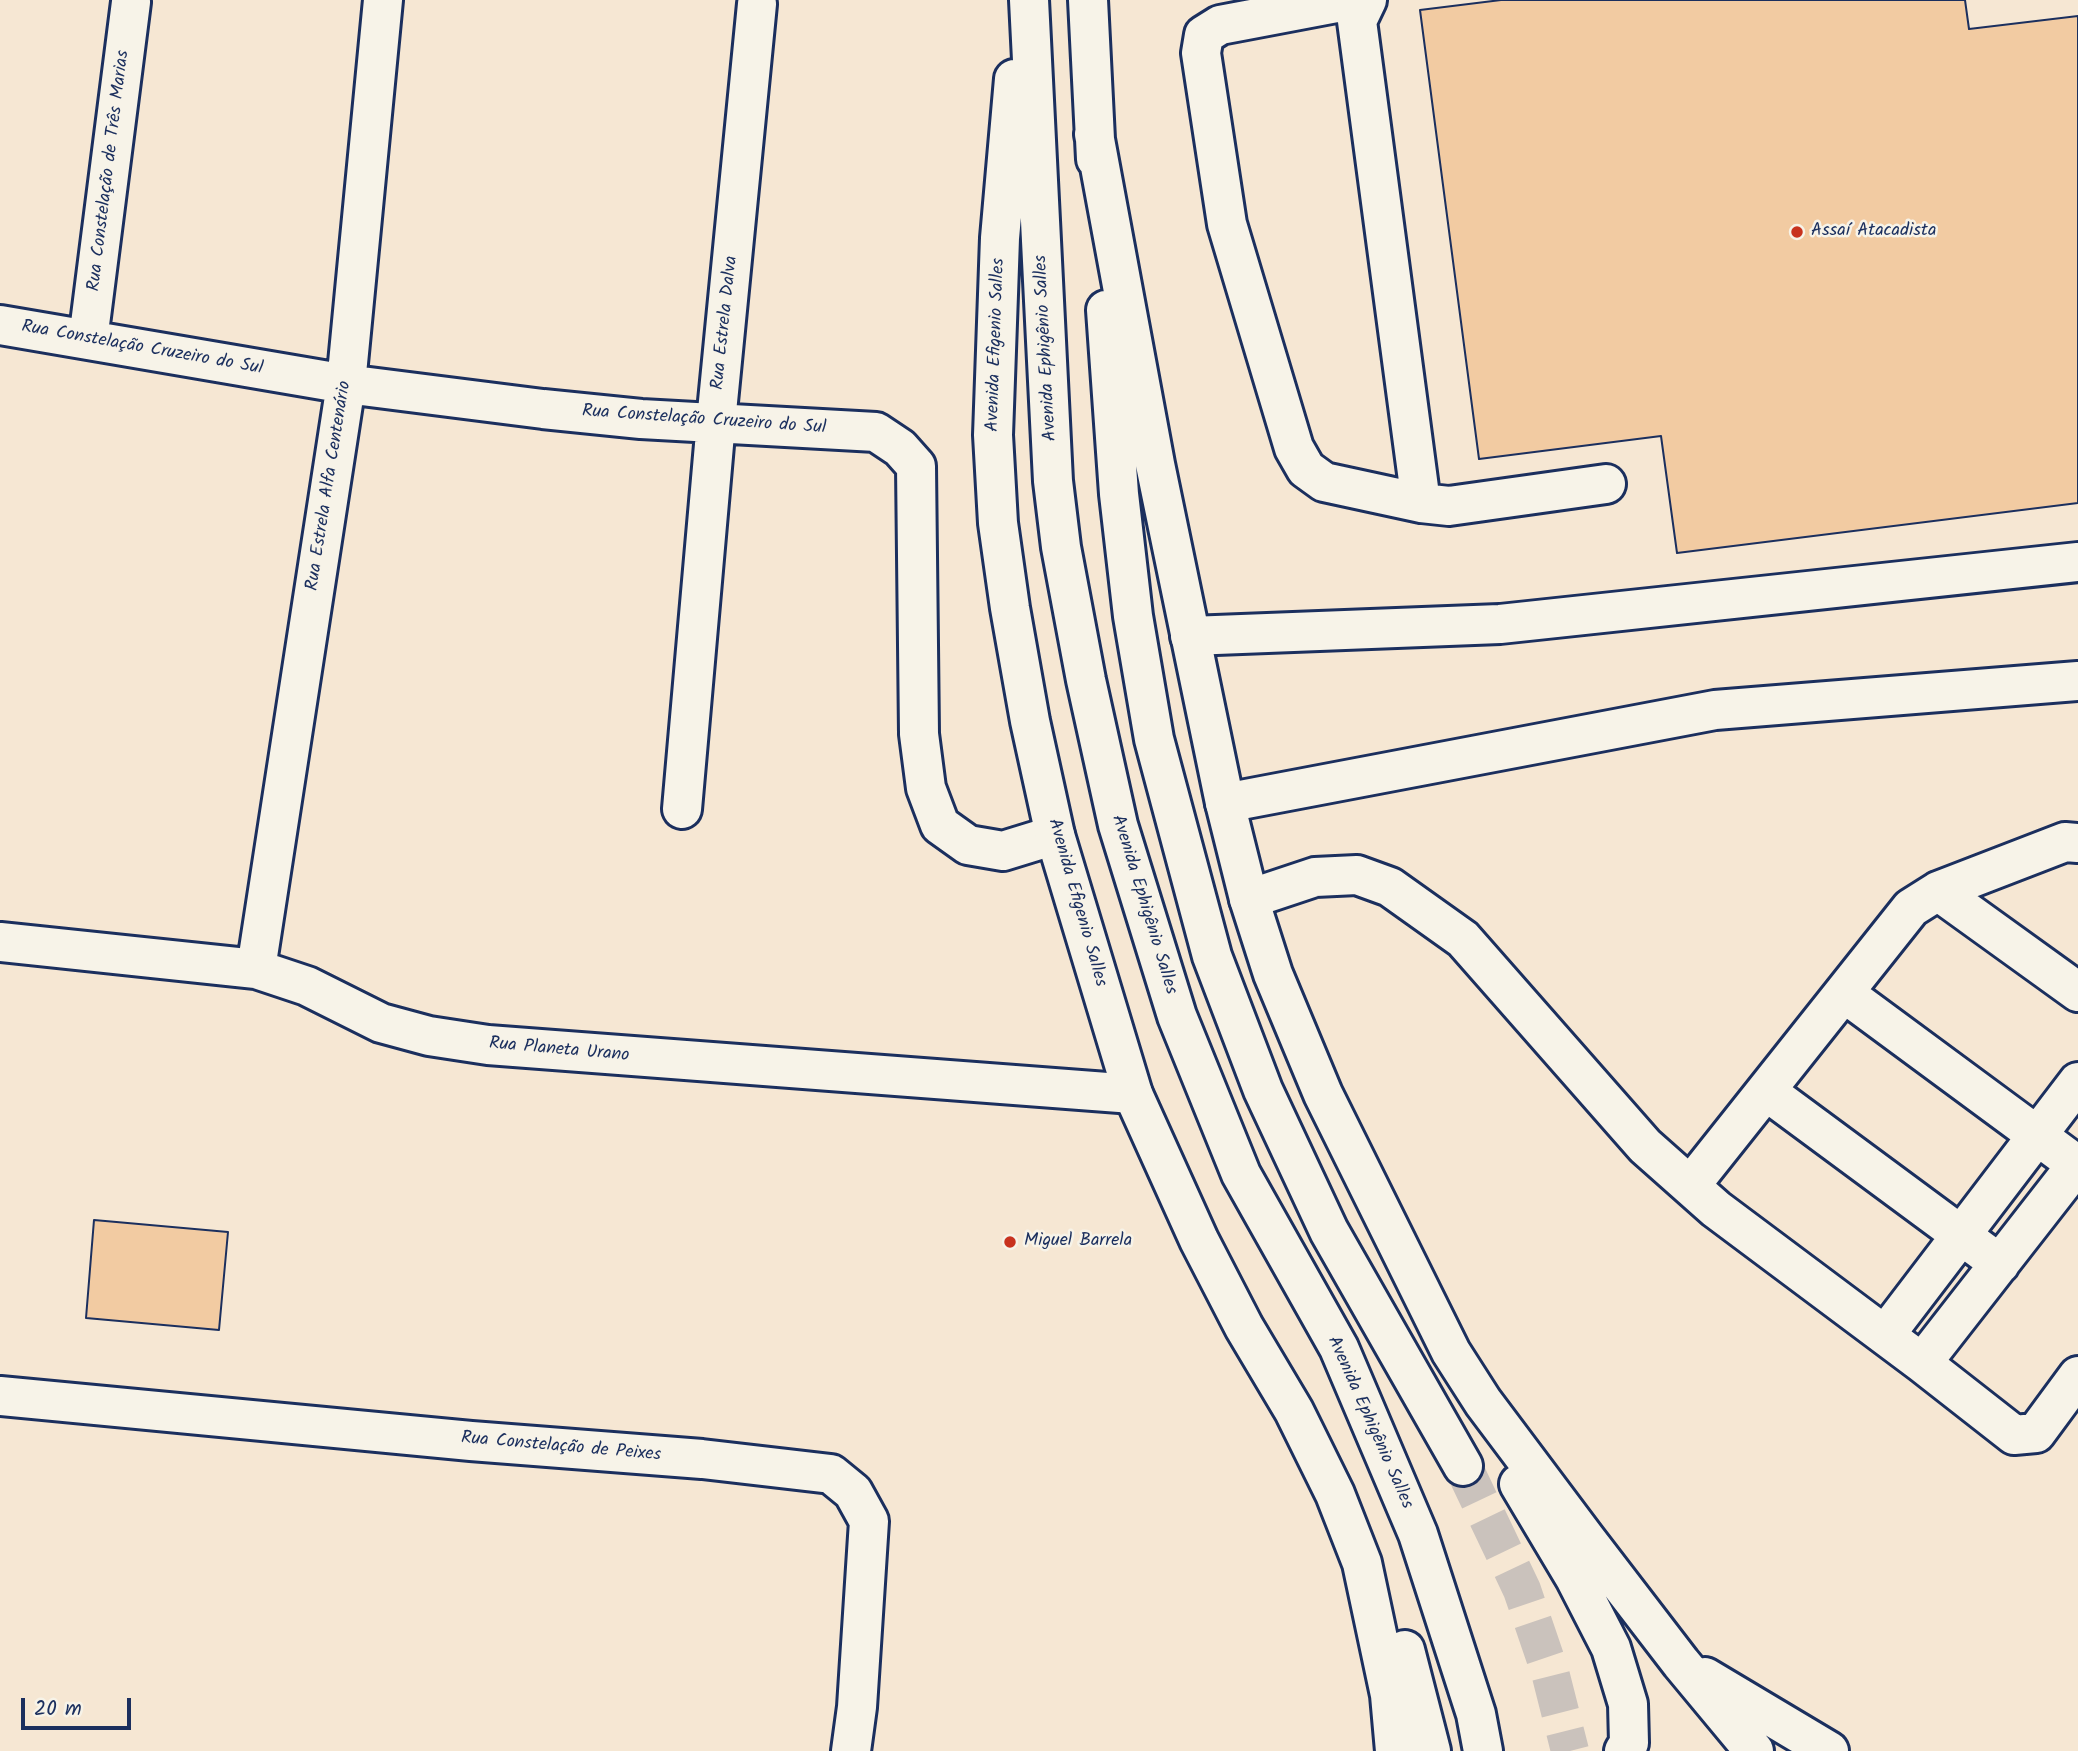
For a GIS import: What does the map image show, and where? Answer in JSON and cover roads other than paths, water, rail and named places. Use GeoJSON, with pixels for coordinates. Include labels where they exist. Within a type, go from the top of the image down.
{"type":"FeatureCollection","features":[{"type":"Feature","properties":{"kind":"main road","name":"Rua Estrela Alfa Centenário"},"geometry":{"type":"LineString","coordinates":[[256,969],[346,384],[383,0]]}},
{"type":"Feature","properties":{"kind":"main road","name":"Avenida Efigenio Salles"},"geometry":{"type":"LineString","coordinates":[[1020,0],[1000,238],[993,435],[998,523],[1030,721],[1055,835],[1133,1094],[1199,1240],[1244,1327],[1294,1411],[1335,1494],[1362,1563],[1390,1695],[1395,1751]]}},
{"type":"Feature","properties":{"kind":"main road","name":"Avenida Ephigênio Salles"},"geometry":{"type":"LineString","coordinates":[[1029,0],[1054,481],[1061,547],[1086,680],[1118,825],[1177,1016],[1241,1174],[1339,1348],[1418,1534],[1476,1714],[1483,1751]]}},
{"type":"Feature","properties":{"kind":"main road"},"geometry":{"type":"LineString","coordinates":[[1088,0],[1094,134],[1119,494],[1133,616],[1154,739],[1212,956],[1263,1090],[1329,1231],[1463,1466]]}},
{"type":"Feature","properties":{"kind":"main road","name":"Rua Constelação de Três Marias"},"geometry":{"type":"LineString","coordinates":[[89,340],[131,2]]}},
{"type":"Feature","properties":{"kind":"main road","name":"Rua Estrela Dalva"},"geometry":{"type":"LineString","coordinates":[[682,809],[757,4]]}},
{"type":"Feature","properties":{"kind":"main road"},"geometry":{"type":"LineString","coordinates":[[1421,503],[1350,5],[1220,24],[1205,35],[1201,53],[1227,224],[1294,449],[1306,469],[1324,482],[1421,503],[1448,506],[1606,484]]}},
{"type":"Feature","properties":{"kind":"main road"},"geometry":{"type":"LineString","coordinates":[[1094,134],[1155,464],[1225,803],[1249,899],[1273,974],[1323,1094],[1451,1352],[1483,1402],[1681,1663],[1754,1751]]}},
{"type":"Feature","properties":{"kind":"main road","name":"Rua Constelação Cruzeiro do Sul"},"geometry":{"type":"LineString","coordinates":[[0,325],[346,384],[641,419],[876,432],[900,448],[916,466],[919,734],[926,788],[940,825],[968,845],[1003,851],[1055,835]]}},
{"type":"Feature","properties":{"kind":"main road"},"geometry":{"type":"LineString","coordinates":[[1191,636],[1500,624],[2078,562]]}},
{"type":"Feature","properties":{"kind":"main road"},"geometry":{"type":"LineString","coordinates":[[1984,689],[2078,658]]}},
{"type":"Feature","properties":{"kind":"main road"},"geometry":{"type":"LineString","coordinates":[[1225,803],[1715,710],[2078,681]]}},
{"type":"Feature","properties":{"kind":"main road"},"geometry":{"type":"LineString","coordinates":[[1690,1186],[1911,908],[1938,891],[2065,842],[2078,843]]}},
{"type":"Feature","properties":{"kind":"main road"},"geometry":{"type":"LineString","coordinates":[[1249,899],[1315,877],[1357,875],[1390,887],[1463,939],[1645,1146],[1716,1209],[2014,1435],[2036,1433],[2078,1376]]}},
{"type":"Feature","properties":{"kind":"main road"},"geometry":{"type":"LineString","coordinates":[[1938,891],[2078,992]]}},
{"type":"Feature","properties":{"kind":"main road","name":"Rua Planeta Urano"},"geometry":{"type":"LineString","coordinates":[[0,942],[256,969],[307,986],[381,1023],[429,1036],[488,1045],[1133,1094]]}},
{"type":"Feature","properties":{"kind":"main road"},"geometry":{"type":"LineString","coordinates":[[1844,993],[2077,1164],[1922,1363]]}},
{"type":"Feature","properties":{"kind":"main road"},"geometry":{"type":"LineString","coordinates":[[1885,1335],[2078,1082]]}},
{"type":"Feature","properties":{"kind":"main road"},"geometry":{"type":"LineString","coordinates":[[1766,1091],[2000,1264]]}},
{"type":"Feature","properties":{"kind":"main road","name":"Rua Constelação de Peixes"},"geometry":{"type":"LineString","coordinates":[[0,1396],[457,1440],[702,1459],[831,1474],[853,1492],[869,1521],[857,1707],[851,1751]]}},
{"type":"Feature","properties":{"kind":"main road"},"geometry":{"type":"LineString","coordinates":[[1483,1402],[1504,1454],[1532,1509],[1575,1578],[1611,1648],[1628,1704],[1629,1743],[1624,1751]]}},
{"type":"Feature","properties":{"kind":"main road"},"geometry":{"type":"LineString","coordinates":[[1362,1563],[1385,1603],[1404,1647],[1431,1751]]}},
{"type":"Feature","properties":{"kind":"main road"},"geometry":{"type":"LineString","coordinates":[[1681,1663],[1829,1751]]}},
{"type":"Feature","properties":{"kind":"tunnel"},"geometry":{"type":"LineString","coordinates":[[1463,1466],[1522,1590],[1550,1672],[1570,1751]]}},
{"type":"Feature","properties":{"kind":"place","name":"Assaí Atacadista"},"geometry":{"type":"Point","coordinates":[1797,232]}},
{"type":"Feature","properties":{"kind":"place","name":"Miguel Barrela"},"geometry":{"type":"Point","coordinates":[1010,1242]}}]}
